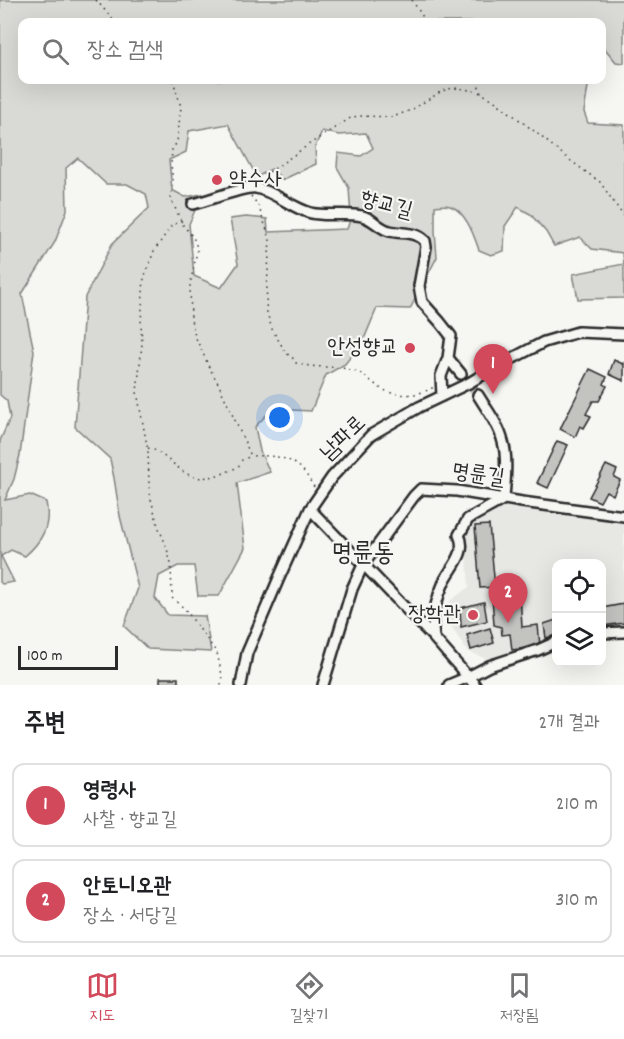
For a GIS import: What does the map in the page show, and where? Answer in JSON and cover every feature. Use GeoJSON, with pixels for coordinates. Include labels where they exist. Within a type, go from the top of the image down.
{"type":"FeatureCollection","features":[{"type":"Feature","properties":{"kind":"street","name":"향교길"},"geometry":{"type":"LineString","coordinates":[[243,190],[254,188],[268,192],[296,208],[311,213],[360,215],[369,218],[388,231],[422,237],[426,247],[419,286],[422,302],[451,336],[448,358]]}},
{"type":"Feature","properties":{"kind":"street"},"geometry":{"type":"LineString","coordinates":[[193,204],[243,190]]}},
{"type":"Feature","properties":{"kind":"street","name":"남파로"},"geometry":{"type":"LineString","coordinates":[[241,685],[247,654],[310,509],[332,477],[371,435],[419,407],[544,342],[578,332],[624,334]]}},
{"type":"Feature","properties":{"kind":"street"},"geometry":{"type":"LineString","coordinates":[[442,396],[441,376],[448,358],[461,374]]}},
{"type":"Feature","properties":{"kind":"street"},"geometry":{"type":"LineString","coordinates":[[434,638],[433,614],[445,581],[459,559],[462,549],[459,535],[468,519],[504,499],[506,475],[504,442],[478,395]]}},
{"type":"Feature","properties":{"kind":"street","name":"명륜길"},"geometry":{"type":"LineString","coordinates":[[323,685],[352,589],[363,565],[421,489],[457,491],[624,516]]}},
{"type":"Feature","properties":{"kind":"street"},"geometry":{"type":"LineString","coordinates":[[310,509],[434,638],[475,685]]}},
{"type":"Feature","properties":{"kind":"street"},"geometry":{"type":"LineString","coordinates":[[606,633],[624,632]]}},
{"type":"Feature","properties":{"kind":"street"},"geometry":{"type":"LineString","coordinates":[[449,685],[489,666],[552,644]]}},
{"type":"Feature","properties":{"kind":"path"},"geometry":{"type":"LineString","coordinates":[[96,0],[112,18]]}},
{"type":"Feature","properties":{"kind":"path"},"geometry":{"type":"LineString","coordinates":[[412,0],[423,18]]}},
{"type":"Feature","properties":{"kind":"path"},"geometry":{"type":"LineString","coordinates":[[174,84],[181,107],[177,142],[172,150],[171,199],[182,221],[194,237],[197,251],[190,285],[190,308],[195,336],[251,456]]}},
{"type":"Feature","properties":{"kind":"path"},"geometry":{"type":"LineString","coordinates":[[478,84],[481,93]]}},
{"type":"Feature","properties":{"kind":"path"},"geometry":{"type":"LineString","coordinates":[[442,382],[428,391],[407,395],[387,391],[376,385],[370,378],[352,370],[318,368],[296,363],[286,353],[272,329],[267,313],[270,238],[258,205],[243,190],[252,181],[271,171],[352,117],[399,116],[446,89],[465,89],[481,93],[501,106],[600,182],[624,218]]}},
{"type":"Feature","properties":{"kind":"path"},"geometry":{"type":"LineString","coordinates":[[182,221],[172,225],[154,251],[144,278],[142,344],[137,392],[147,448],[149,484],[158,526],[171,564],[172,598],[185,609],[217,653],[222,675],[221,685]]}},
{"type":"Feature","properties":{"kind":"path"},"geometry":{"type":"LineString","coordinates":[[147,448],[156,451],[185,473],[197,478],[222,474],[251,456],[285,458],[304,471],[321,494]]}},
{"type":"Feature","properties":{"kind":"shaded area"},"geometry":{"type":"Polygon","coordinates":[[[0,0],[624,0],[624,63],[616,62],[606,50],[606,18],[18,18],[18,84],[588,84],[584,112],[588,123],[624,125],[624,264],[623,253],[592,249],[580,237],[554,246],[532,215],[518,207],[505,226],[504,251],[491,255],[479,250],[469,225],[461,213],[448,205],[435,206],[437,257],[410,309],[377,308],[364,339],[345,364],[326,375],[311,411],[272,409],[255,427],[260,451],[270,472],[237,483],[245,548],[219,596],[198,596],[194,566],[178,566],[159,576],[155,598],[168,615],[205,616],[211,652],[148,649],[124,626],[138,588],[120,516],[110,459],[75,427],[85,297],[112,244],[149,208],[146,194],[127,184],[106,184],[78,158],[66,168],[67,210],[55,242],[22,294],[34,351],[20,455],[14,479],[5,500],[30,495],[46,502],[46,526],[36,545],[25,556],[11,550],[1,556],[14,582],[2,584],[0,582],[0,441],[10,418],[7,401],[0,395],[0,0]],[[228,124],[189,131],[186,152],[169,160],[172,190],[185,197],[202,194],[189,224],[194,276],[221,288],[238,264],[230,219],[246,217],[267,219],[268,232],[347,229],[351,217],[349,188],[337,167],[338,153],[361,156],[373,148],[366,133],[339,135],[322,131],[315,147],[316,164],[282,180],[271,169],[257,177],[228,124]]]}},
{"type":"Feature","properties":{"kind":"shaded area"},"geometry":{"type":"Polygon","coordinates":[[[624,264],[624,298],[578,299],[573,274],[624,264]]]}},
{"type":"Feature","properties":{"kind":"shaded area"},"geometry":{"type":"Polygon","coordinates":[[[503,501],[624,515],[624,628],[606,630],[606,559],[552,559],[552,638],[487,659],[467,651],[447,620],[450,601],[469,587],[464,510],[480,510],[503,501]]]}},
{"type":"Feature","properties":{"kind":"building"},"geometry":{"type":"Polygon","coordinates":[[[614,360],[623,364],[624,362],[624,381],[609,374],[614,360]]]}},
{"type":"Feature","properties":{"kind":"building"},"geometry":{"type":"Polygon","coordinates":[[[590,369],[607,377],[604,384],[607,386],[599,401],[593,401],[586,414],[591,416],[584,428],[580,426],[575,437],[560,429],[590,369]]]}},
{"type":"Feature","properties":{"kind":"building"},"geometry":{"type":"Polygon","coordinates":[[[557,441],[568,445],[548,488],[537,483],[557,441]]]}},
{"type":"Feature","properties":{"kind":"building"},"geometry":{"type":"Polygon","coordinates":[[[606,465],[617,470],[614,477],[620,480],[613,495],[606,491],[600,502],[589,497],[606,465]]]}},
{"type":"Feature","properties":{"kind":"building"},"geometry":{"type":"Polygon","coordinates":[[[489,525],[495,587],[480,588],[475,526],[489,525]]]}},
{"type":"Feature","properties":{"kind":"building"},"geometry":{"type":"Polygon","coordinates":[[[520,594],[522,627],[538,625],[540,646],[512,650],[510,634],[502,635],[501,627],[494,625],[492,596],[520,594]]]}},
{"type":"Feature","properties":{"kind":"building","name":"장학관"},"geometry":{"type":"Polygon","coordinates":[[[484,602],[487,621],[461,627],[460,608],[484,602]]]}},
{"type":"Feature","properties":{"kind":"building"},"geometry":{"type":"Polygon","coordinates":[[[624,604],[624,623],[606,625],[606,607],[624,604]]]}},
{"type":"Feature","properties":{"kind":"building"},"geometry":{"type":"Polygon","coordinates":[[[552,621],[552,636],[546,638],[544,624],[552,621]]]}},
{"type":"Feature","properties":{"kind":"building"},"geometry":{"type":"Polygon","coordinates":[[[490,628],[494,643],[471,650],[467,635],[490,628]]]}},
{"type":"Feature","properties":{"kind":"building"},"geometry":{"type":"Polygon","coordinates":[[[160,678],[178,678],[178,685],[160,685],[160,678]]]}},
{"type":"Feature","properties":{"kind":"tunnel"},"geometry":{"type":"LineString","coordinates":[[461,374],[478,395]]}},
{"type":"Feature","properties":{"kind":"place","name":"약수사"},"geometry":{"type":"Point","coordinates":[217,180]}},
{"type":"Feature","properties":{"kind":"place","name":"안성향교"},"geometry":{"type":"Point","coordinates":[410,348]}},
{"type":"Feature","properties":{"kind":"place","name":"영령사"},"geometry":{"type":"Point","coordinates":[493,394]}},
{"type":"Feature","properties":{"kind":"place","name":"장학관"},"geometry":{"type":"Point","coordinates":[473,615]}},
{"type":"Feature","properties":{"kind":"place","name":"안토니오관"},"geometry":{"type":"Point","coordinates":[508,623]}},
{"type":"Feature","properties":{"kind":"district","name":"명륜동"},"geometry":{"type":"Point","coordinates":[363,554]}}]}
